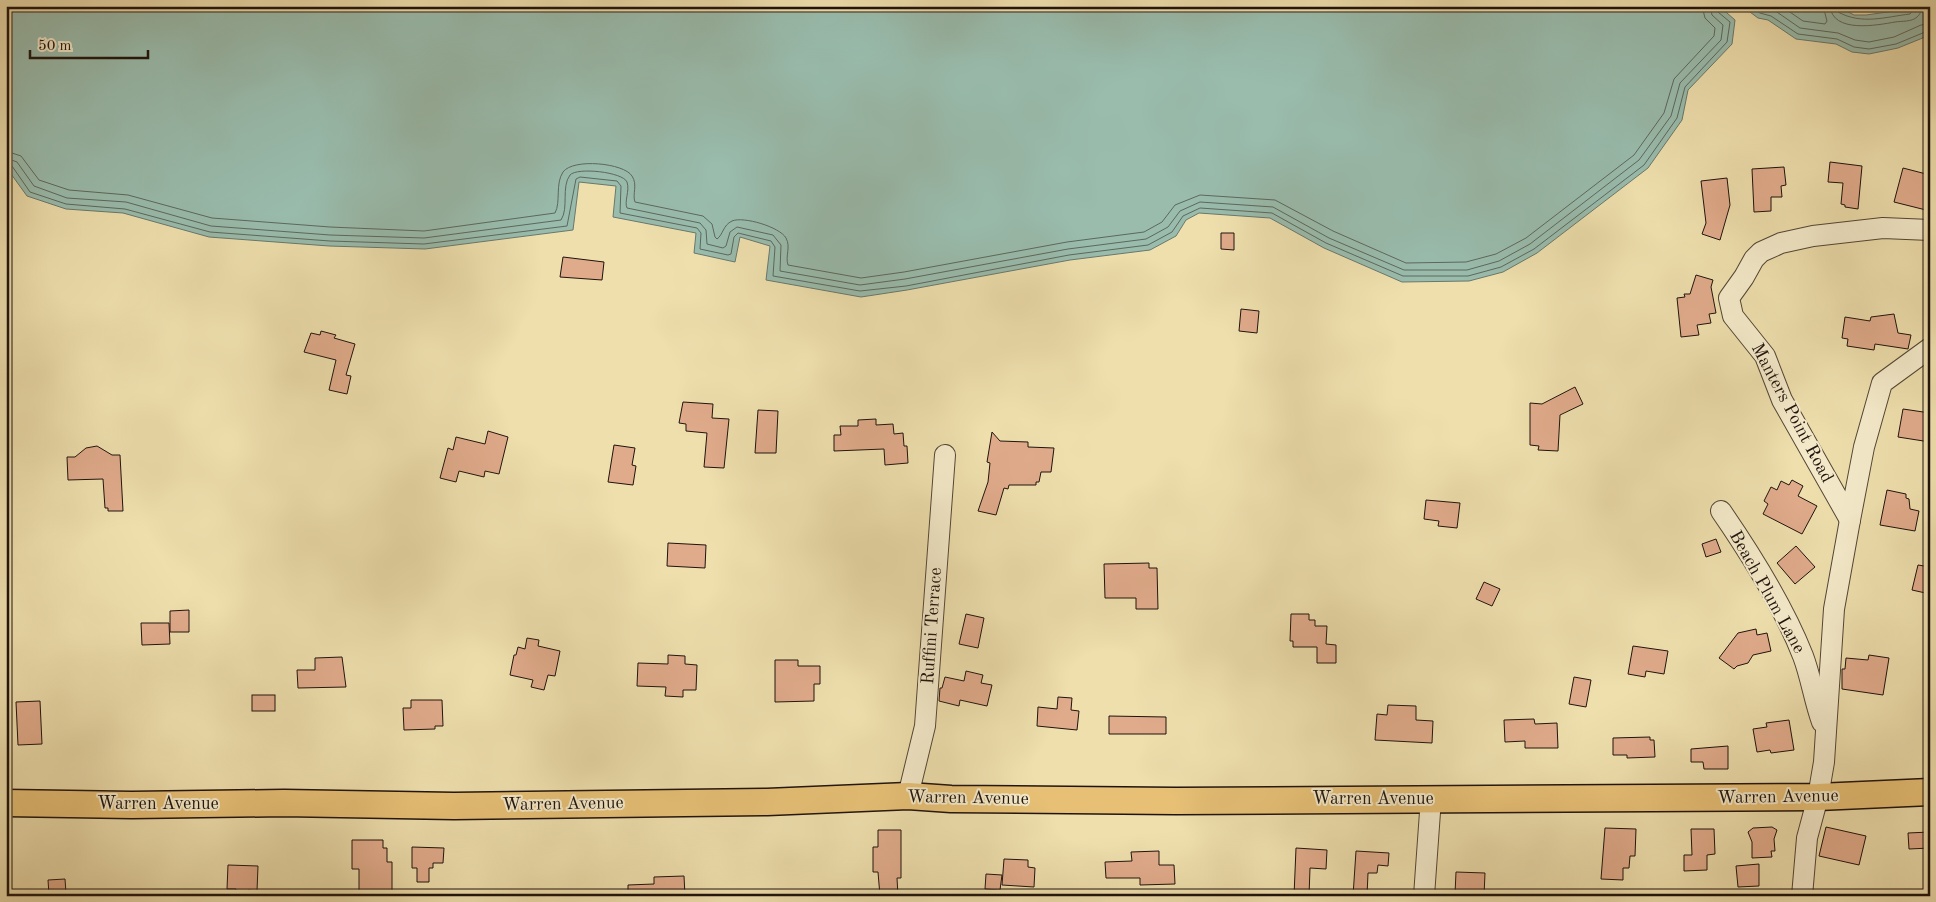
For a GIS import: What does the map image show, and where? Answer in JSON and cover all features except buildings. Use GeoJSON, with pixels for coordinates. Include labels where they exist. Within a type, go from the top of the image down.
{"type":"FeatureCollection","features":[{"type":"Feature","properties":{"kind":"main road","name":"Warren Avenue"},"geometry":{"type":"LineString","coordinates":[[6,803],[483,806],[785,802],[908,796],[951,799],[1103,801],[1818,797],[1930,792]]}},
{"type":"Feature","properties":{"kind":"street","name":"Manters Point Road"},"geometry":{"type":"LineString","coordinates":[[1850,520],[1782,400],[1765,356],[1733,316],[1728,298],[1744,277],[1754,259],[1761,252],[1781,243],[1813,236],[1883,228],[1930,230]]}},
{"type":"Feature","properties":{"kind":"street","name":"Manters Point Road"},"geometry":{"type":"LineString","coordinates":[[1802,896],[1807,838],[1818,797],[1824,762],[1834,609],[1864,447],[1882,383],[1930,348]]}},
{"type":"Feature","properties":{"kind":"street","name":"Ruffini Terrace"},"geometry":{"type":"LineString","coordinates":[[908,796],[925,726],[945,455]]}},
{"type":"Feature","properties":{"kind":"street","name":"Beach Plum Lane"},"geometry":{"type":"LineString","coordinates":[[1721,512],[1755,564],[1795,639],[1808,672],[1826,731]]}},
{"type":"Feature","properties":{"kind":"street"},"geometry":{"type":"LineString","coordinates":[[1424,896],[1431,798]]}},
{"type":"Feature","properties":{"kind":"water"},"geometry":{"type":"Polygon","coordinates":[[[6,6],[1719,6],[1735,20],[1732,44],[1688,90],[1682,120],[1648,168],[1537,253],[1503,272],[1469,281],[1402,282],[1324,248],[1270,218],[1199,213],[1186,220],[1176,236],[1150,250],[1070,260],[861,297],[766,280],[770,246],[740,237],[735,262],[694,253],[696,233],[613,217],[616,186],[579,182],[573,230],[425,249],[329,246],[209,237],[123,213],[66,209],[27,196],[6,167],[6,6]]]}},
{"type":"Feature","properties":{"kind":"water"},"geometry":{"type":"Polygon","coordinates":[[[1742,6],[1837,6],[1854,15],[1866,15],[1930,6],[1930,35],[1898,48],[1869,54],[1852,52],[1836,44],[1796,39],[1768,20],[1758,18],[1742,6]]]}}]}
